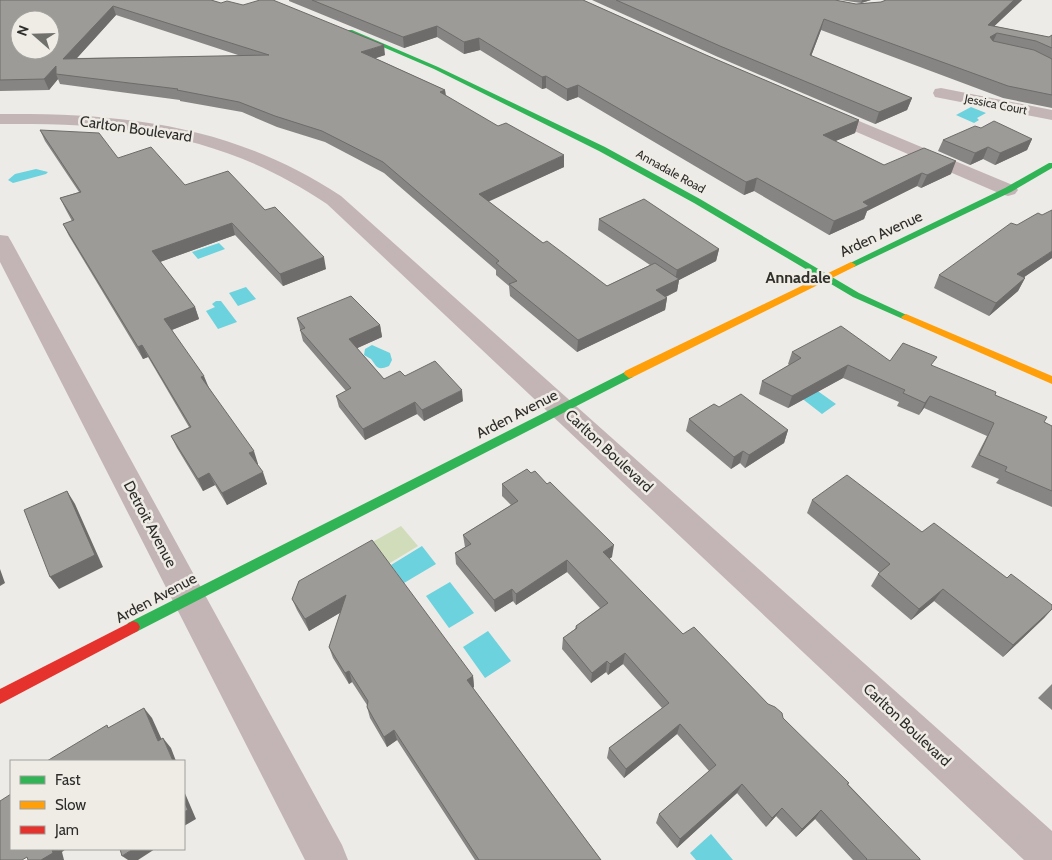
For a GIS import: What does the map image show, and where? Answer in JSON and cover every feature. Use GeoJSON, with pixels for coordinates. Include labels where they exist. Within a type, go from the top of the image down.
{"type":"FeatureCollection","features":[{"type":"Feature","properties":{"kind":"street","name":"Annadale Road"},"geometry":{"type":"LineString","coordinates":[[337,26],[452,76],[602,149],[697,201],[856,295],[1052,380]]}},
{"type":"Feature","properties":{"kind":"street","name":"Jessica Court"},"geometry":{"type":"LineString","coordinates":[[941,94],[999,103],[1052,115]]}},
{"type":"Feature","properties":{"kind":"street"},"geometry":{"type":"LineString","coordinates":[[811,105],[1008,190]]}},
{"type":"Feature","properties":{"kind":"street","name":"Carlton Boulevard"},"geometry":{"type":"LineString","coordinates":[[0,119],[81,120],[160,130],[226,146],[277,166],[306,181],[347,210],[1052,858]]}},
{"type":"Feature","properties":{"kind":"street","name":"Arden Avenue"},"geometry":{"type":"LineString","coordinates":[[0,697],[189,597],[562,408],[825,277],[1008,190],[1052,165]]}},
{"type":"Feature","properties":{"kind":"street","name":"Detroit Avenue"},"geometry":{"type":"LineString","coordinates":[[0,241],[328,860]]}},
{"type":"Feature","properties":{"kind":"green space"},"geometry":{"type":"Polygon","coordinates":[[[401,526],[418,546],[385,566],[369,544],[401,526]]]}},
{"type":"Feature","properties":{"kind":"water"},"geometry":{"type":"Polygon","coordinates":[[[971,107],[986,113],[977,118],[979,120],[974,123],[956,115],[971,107]]]}},
{"type":"Feature","properties":{"kind":"water"},"geometry":{"type":"Polygon","coordinates":[[[36,169],[48,172],[13,183],[8,180],[15,174],[36,169]]]}},
{"type":"Feature","properties":{"kind":"water"},"geometry":{"type":"Polygon","coordinates":[[[219,243],[225,249],[198,259],[192,252],[219,243]]]}},
{"type":"Feature","properties":{"kind":"water"},"geometry":{"type":"Polygon","coordinates":[[[246,287],[256,299],[238,306],[229,293],[246,287]]]}},
{"type":"Feature","properties":{"kind":"water"},"geometry":{"type":"Polygon","coordinates":[[[216,301],[221,301],[237,322],[218,329],[206,311],[215,307],[212,304],[216,301]]]}},
{"type":"Feature","properties":{"kind":"water"},"geometry":{"type":"Polygon","coordinates":[[[372,345],[390,353],[392,360],[389,366],[378,367],[371,359],[364,355],[365,349],[372,345]]]}},
{"type":"Feature","properties":{"kind":"water"},"geometry":{"type":"Polygon","coordinates":[[[805,382],[836,404],[822,414],[791,390],[805,382]]]}},
{"type":"Feature","properties":{"kind":"water"},"geometry":{"type":"Polygon","coordinates":[[[422,546],[436,564],[404,583],[391,565],[422,546]]]}},
{"type":"Feature","properties":{"kind":"water"},"geometry":{"type":"Polygon","coordinates":[[[450,582],[474,613],[449,628],[426,596],[450,582]]]}},
{"type":"Feature","properties":{"kind":"water"},"geometry":{"type":"Polygon","coordinates":[[[488,631],[511,661],[485,678],[463,647],[488,631]]]}},
{"type":"Feature","properties":{"kind":"water"},"geometry":{"type":"Polygon","coordinates":[[[711,834],[733,860],[696,860],[690,853],[711,834]]]}},
{"type":"Feature","properties":{"kind":"building"},"geometry":{"type":"Polygon","coordinates":[[[0,0],[211,0],[243,5],[260,0],[273,0],[384,45],[361,52],[445,90],[440,92],[498,126],[506,123],[564,155],[479,194],[543,243],[547,241],[607,286],[655,263],[679,279],[656,290],[667,298],[578,340],[509,284],[517,281],[496,263],[499,261],[383,162],[322,131],[239,102],[178,89],[56,74],[56,66],[44,79],[0,80],[0,0]],[[113,6],[63,59],[269,55],[113,6]]]}},
{"type":"Feature","properties":{"kind":"building"},"geometry":{"type":"Polygon","coordinates":[[[312,0],[583,0],[859,120],[823,135],[884,165],[924,148],[956,161],[927,175],[922,173],[863,202],[869,206],[834,221],[757,178],[746,182],[578,85],[567,89],[546,76],[542,77],[479,38],[464,42],[437,26],[403,37],[312,0]]]}},
{"type":"Feature","properties":{"kind":"building"},"geometry":{"type":"Polygon","coordinates":[[[616,0],[835,0],[856,4],[886,0],[1014,0],[988,25],[1049,37],[1052,35],[1052,48],[1036,41],[997,33],[990,37],[993,41],[1034,50],[1052,59],[1052,95],[1008,86],[824,19],[810,55],[912,98],[879,112],[720,46],[616,0]]]}},
{"type":"Feature","properties":{"kind":"building"},"geometry":{"type":"Polygon","coordinates":[[[994,121],[1032,139],[1000,153],[988,147],[975,153],[943,140],[975,126],[981,128],[994,121]]]}},
{"type":"Feature","properties":{"kind":"building"},"geometry":{"type":"Polygon","coordinates":[[[40,130],[99,133],[118,158],[151,147],[185,185],[228,171],[265,210],[275,207],[324,257],[280,274],[232,223],[152,251],[195,307],[164,319],[204,376],[201,377],[254,451],[249,453],[263,472],[222,493],[209,473],[198,479],[171,436],[191,427],[142,345],[138,347],[63,224],[74,220],[60,198],[81,192],[40,130]]]}},
{"type":"Feature","properties":{"kind":"building"},"geometry":{"type":"Polygon","coordinates":[[[644,199],[719,249],[677,270],[599,219],[644,199]]]}},
{"type":"Feature","properties":{"kind":"building"},"geometry":{"type":"Polygon","coordinates":[[[1052,210],[1052,251],[1017,274],[1025,278],[996,303],[939,275],[1011,223],[1017,225],[1038,213],[1042,215],[1052,210]]]}},
{"type":"Feature","properties":{"kind":"building"},"geometry":{"type":"Polygon","coordinates":[[[351,296],[380,325],[349,339],[384,379],[400,371],[405,376],[435,361],[462,390],[422,410],[415,402],[363,429],[336,396],[351,388],[300,330],[305,328],[297,318],[351,296]]]}},
{"type":"Feature","properties":{"kind":"building"},"geometry":{"type":"Polygon","coordinates":[[[841,326],[890,361],[903,343],[937,357],[931,365],[996,392],[995,395],[1047,417],[1044,422],[1052,426],[1052,491],[1005,471],[1007,467],[979,455],[994,423],[930,396],[925,403],[903,393],[905,390],[848,365],[792,396],[762,381],[801,358],[792,352],[841,326]]]}},
{"type":"Feature","properties":{"kind":"building"},"geometry":{"type":"Polygon","coordinates":[[[741,394],[788,430],[749,455],[743,451],[734,457],[689,419],[714,404],[719,407],[741,394]]]}},
{"type":"Feature","properties":{"kind":"building"},"geometry":{"type":"Polygon","coordinates":[[[527,469],[531,473],[535,471],[547,484],[550,482],[614,545],[603,552],[683,634],[694,627],[768,704],[782,713],[783,718],[849,783],[847,784],[920,860],[866,860],[821,810],[802,829],[782,808],[772,818],[742,784],[680,839],[659,814],[716,765],[680,724],[626,769],[609,748],[669,703],[625,653],[610,664],[607,661],[592,673],[563,638],[608,603],[567,560],[516,594],[512,589],[494,600],[455,553],[471,544],[463,535],[518,501],[502,484],[527,469]]]}},
{"type":"Feature","properties":{"kind":"building"},"geometry":{"type":"Polygon","coordinates":[[[847,475],[922,532],[934,523],[1007,578],[1011,574],[1052,605],[1052,609],[1013,645],[943,589],[919,609],[878,574],[890,564],[812,500],[847,475]]]}},
{"type":"Feature","properties":{"kind":"building"},"geometry":{"type":"Polygon","coordinates":[[[67,491],[95,555],[50,577],[24,510],[67,491]]]}},
{"type":"Feature","properties":{"kind":"building"},"geometry":{"type":"Polygon","coordinates":[[[372,540],[473,676],[467,680],[601,860],[479,860],[394,730],[384,737],[367,707],[368,701],[349,671],[345,673],[329,647],[346,595],[305,619],[292,599],[299,581],[372,540]]]}},
{"type":"Feature","properties":{"kind":"building"},"geometry":{"type":"Polygon","coordinates":[[[144,708],[158,741],[163,738],[173,760],[49,760],[107,725],[108,728],[144,708]]]}},
{"type":"Feature","properties":{"kind":"building"},"geometry":{"type":"Polygon","coordinates":[[[10,795],[10,850],[52,850],[53,853],[41,860],[28,860],[27,857],[22,860],[0,860],[0,801],[10,795]]]}},
{"type":"Feature","properties":{"kind":"building"},"geometry":{"type":"Polygon","coordinates":[[[120,850],[131,850],[122,856],[120,850]]]}},
{"type":"Feature","properties":{"kind":"traffic: fast"},"geometry":{"type":"LineString","coordinates":[[350,31],[436,68],[602,149],[697,201],[856,295],[906,317]]}},
{"type":"Feature","properties":{"kind":"traffic: fast"},"geometry":{"type":"LineString","coordinates":[[851,265],[1008,190],[1052,165]]}},
{"type":"Feature","properties":{"kind":"traffic: fast"},"geometry":{"type":"LineString","coordinates":[[133,627],[629,374]]}},
{"type":"Feature","properties":{"kind":"traffic: slow"},"geometry":{"type":"LineString","coordinates":[[629,374],[851,265]]}},
{"type":"Feature","properties":{"kind":"traffic: slow"},"geometry":{"type":"LineString","coordinates":[[906,317],[1052,380]]}},
{"type":"Feature","properties":{"kind":"traffic: jam"},"geometry":{"type":"LineString","coordinates":[[0,697],[133,627]]}},
{"type":"Feature","properties":{"kind":"district","name":"Annadale"},"geometry":{"type":"Point","coordinates":[798,277]}}]}
